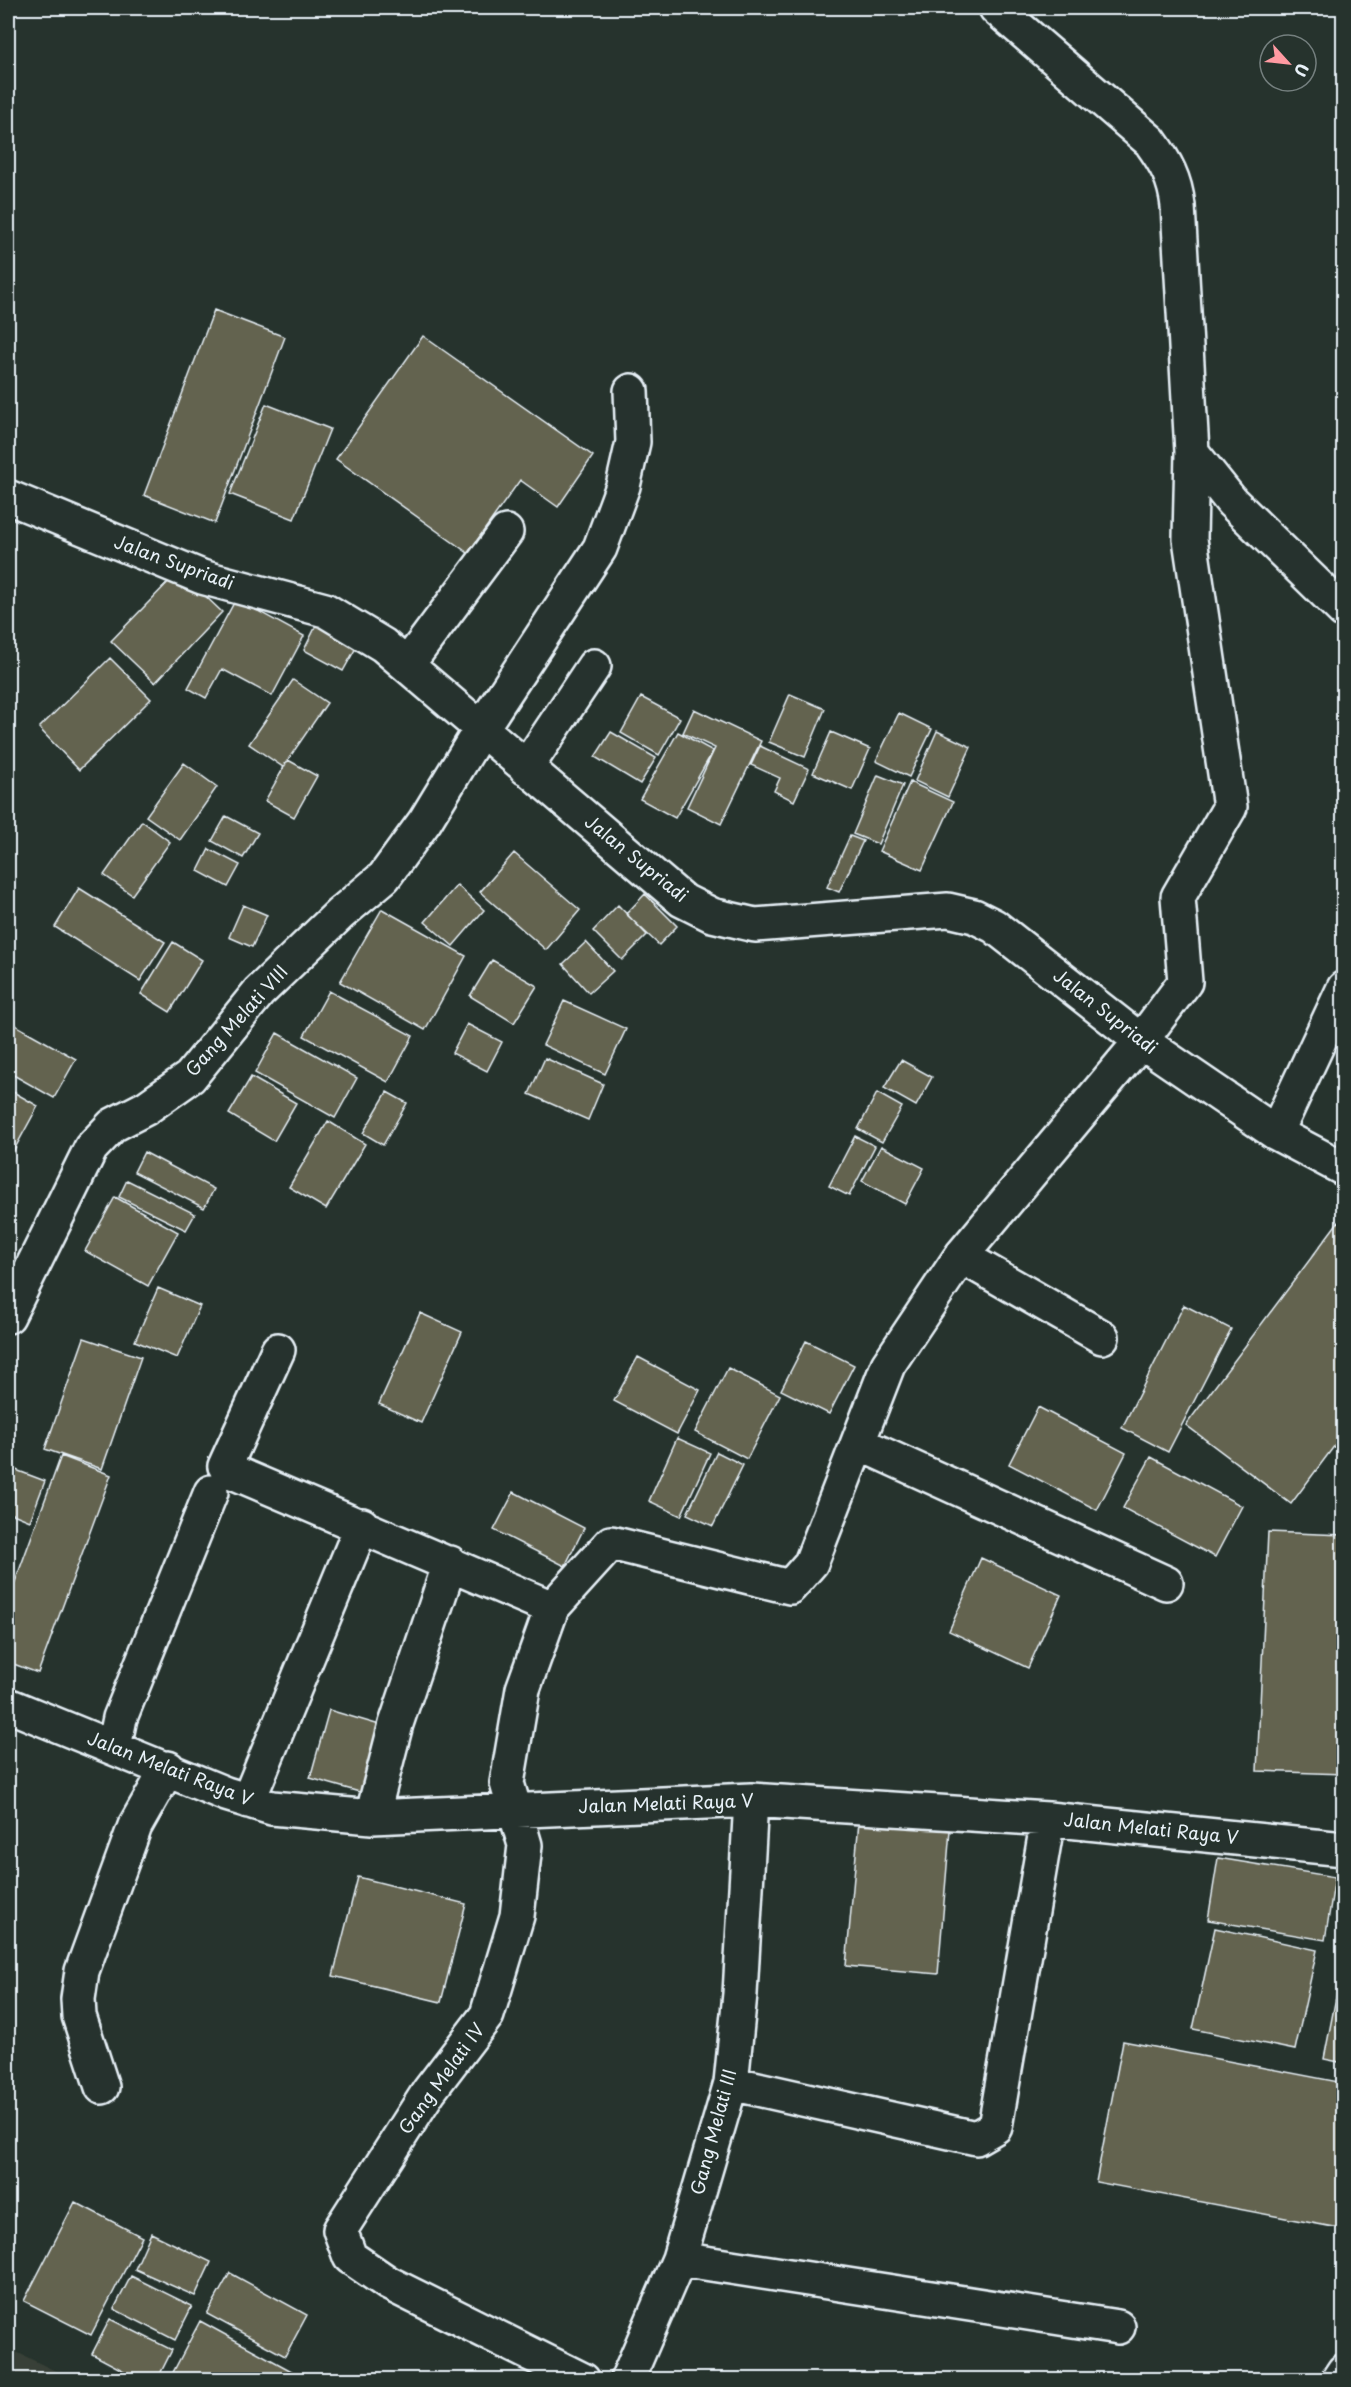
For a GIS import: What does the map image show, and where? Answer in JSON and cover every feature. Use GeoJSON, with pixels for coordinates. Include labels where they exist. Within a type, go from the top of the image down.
{"type":"FeatureCollection","features":[{"type":"Feature","properties":{"kind":"street"},"geometry":{"type":"LineString","coordinates":[[278,1350],[225,1466],[228,1470],[362,1525],[552,1608],[611,1543],[790,1587],[811,1563],[888,1365],[961,1256],[1141,1041],[1185,982],[1178,897],[1230,807],[1190,539],[1192,452],[1178,206],[1171,174],[1150,141],[996,8]]}},
{"type":"Feature","properties":{"kind":"street","name":"Gang Melati VIII"},"geometry":{"type":"LineString","coordinates":[[8,1316],[92,1148],[113,1125],[146,1108],[190,1077],[259,992],[340,914],[384,877],[425,821],[480,729],[600,548],[622,486],[633,442],[631,391]]}},
{"type":"Feature","properties":{"kind":"street"},"geometry":{"type":"LineString","coordinates":[[1192,452],[1232,502],[1344,611]]}},
{"type":"Feature","properties":{"kind":"street","name":"Jalan Supriadi"},"geometry":{"type":"LineString","coordinates":[[8,497],[202,577],[325,610],[383,645],[682,900],[712,915],[755,925],[948,910],[974,916],[994,926],[1141,1041],[1276,1133],[1344,1169]]}},
{"type":"Feature","properties":{"kind":"street"},"geometry":{"type":"LineString","coordinates":[[407,665],[506,532]]}},
{"type":"Feature","properties":{"kind":"street"},"geometry":{"type":"LineString","coordinates":[[526,768],[594,666]]}},
{"type":"Feature","properties":{"kind":"street"},"geometry":{"type":"LineString","coordinates":[[1276,1133],[1344,988]]}},
{"type":"Feature","properties":{"kind":"street"},"geometry":{"type":"LineString","coordinates":[[961,1256],[1102,1337]]}},
{"type":"Feature","properties":{"kind":"street"},"geometry":{"type":"LineString","coordinates":[[858,1443],[1166,1583]]}},
{"type":"Feature","properties":{"kind":"street"},"geometry":{"type":"LineString","coordinates":[[114,1747],[120,1718],[211,1492]]}},
{"type":"Feature","properties":{"kind":"street"},"geometry":{"type":"LineString","coordinates":[[248,1801],[362,1525]]}},
{"type":"Feature","properties":{"kind":"street"},"geometry":{"type":"LineString","coordinates":[[372,1816],[396,1724],[450,1563]]}},
{"type":"Feature","properties":{"kind":"street","name":"Gang Melati IV"},"geometry":{"type":"LineString","coordinates":[[552,1608],[523,1689],[514,1732],[507,1783],[525,1845],[517,1916],[488,2015],[429,2091],[340,2230],[350,2257],[388,2283],[583,2379]]}},
{"type":"Feature","properties":{"kind":"street","name":"Jalan Melati Raya V"},"geometry":{"type":"LineString","coordinates":[[8,1705],[248,1801],[272,1808],[372,1816],[751,1800],[1048,1819],[1344,1849]]}},
{"type":"Feature","properties":{"kind":"street"},"geometry":{"type":"LineString","coordinates":[[102,2087],[79,2016],[78,1999],[82,1971],[135,1826],[168,1768]]}},
{"type":"Feature","properties":{"kind":"street","name":"Gang Melati III"},"geometry":{"type":"LineString","coordinates":[[627,2379],[679,2259],[731,2083],[740,1994],[751,1800]]}},
{"type":"Feature","properties":{"kind":"street"},"geometry":{"type":"LineString","coordinates":[[731,2083],[976,2138],[995,2127],[1048,1819]]}},
{"type":"Feature","properties":{"kind":"street"},"geometry":{"type":"LineString","coordinates":[[679,2259],[1118,2327]]}},
{"type":"Feature","properties":{"kind":"street"},"geometry":{"type":"LineString","coordinates":[[1338,2379],[1344,2371]]}},
{"type":"Feature","properties":{"kind":"shaded area"},"geometry":{"type":"Polygon","coordinates":[[[8,2348],[72,2379],[8,2379],[8,2348]]]}},
{"type":"Feature","properties":{"kind":"building"},"geometry":{"type":"Polygon","coordinates":[[[214,310],[285,337],[215,523],[144,495],[214,310]]]}},
{"type":"Feature","properties":{"kind":"building"},"geometry":{"type":"Polygon","coordinates":[[[423,336],[593,456],[558,507],[520,480],[468,553],[336,459],[423,336]]]}},
{"type":"Feature","properties":{"kind":"building"},"geometry":{"type":"Polygon","coordinates":[[[266,404],[330,429],[294,519],[230,494],[266,404]]]}},
{"type":"Feature","properties":{"kind":"building"},"geometry":{"type":"Polygon","coordinates":[[[179,571],[222,612],[155,683],[111,641],[179,571]]]}},
{"type":"Feature","properties":{"kind":"building"},"geometry":{"type":"Polygon","coordinates":[[[236,599],[304,636],[272,696],[222,669],[206,698],[188,688],[236,599]]]}},
{"type":"Feature","properties":{"kind":"building"},"geometry":{"type":"Polygon","coordinates":[[[318,622],[358,644],[343,671],[304,650],[318,622]]]}},
{"type":"Feature","properties":{"kind":"building"},"geometry":{"type":"Polygon","coordinates":[[[110,658],[151,699],[79,770],[39,728],[110,658]]]}},
{"type":"Feature","properties":{"kind":"building"},"geometry":{"type":"Polygon","coordinates":[[[293,680],[327,703],[283,767],[249,744],[293,680]]]}},
{"type":"Feature","properties":{"kind":"building"},"geometry":{"type":"Polygon","coordinates":[[[790,694],[825,709],[805,757],[769,742],[790,694]]]}},
{"type":"Feature","properties":{"kind":"building"},"geometry":{"type":"Polygon","coordinates":[[[641,697],[680,718],[659,755],[621,733],[641,697]]]}},
{"type":"Feature","properties":{"kind":"building"},"geometry":{"type":"Polygon","coordinates":[[[694,709],[761,741],[721,824],[687,807],[715,748],[683,733],[694,709]]]}},
{"type":"Feature","properties":{"kind":"building"},"geometry":{"type":"Polygon","coordinates":[[[899,713],[932,729],[909,777],[876,761],[899,713]]]}},
{"type":"Feature","properties":{"kind":"building"},"geometry":{"type":"Polygon","coordinates":[[[937,731],[971,747],[948,797],[915,781],[937,731]]]}},
{"type":"Feature","properties":{"kind":"building"},"geometry":{"type":"Polygon","coordinates":[[[611,732],[656,758],[640,784],[595,757],[611,732]]]}},
{"type":"Feature","properties":{"kind":"building"},"geometry":{"type":"Polygon","coordinates":[[[678,732],[713,751],[675,818],[640,799],[678,732]]]}},
{"type":"Feature","properties":{"kind":"building"},"geometry":{"type":"Polygon","coordinates":[[[831,732],[870,749],[852,790],[813,773],[831,732]]]}},
{"type":"Feature","properties":{"kind":"building"},"geometry":{"type":"Polygon","coordinates":[[[760,746],[809,769],[794,801],[774,791],[780,778],[751,765],[760,746]]]}},
{"type":"Feature","properties":{"kind":"building"},"geometry":{"type":"Polygon","coordinates":[[[288,760],[317,776],[294,817],[265,801],[288,760]]]}},
{"type":"Feature","properties":{"kind":"building"},"geometry":{"type":"Polygon","coordinates":[[[184,763],[217,787],[180,840],[146,816],[184,763]]]}},
{"type":"Feature","properties":{"kind":"building"},"geometry":{"type":"Polygon","coordinates":[[[878,775],[903,785],[878,844],[853,834],[878,775]]]}},
{"type":"Feature","properties":{"kind":"building"},"geometry":{"type":"Polygon","coordinates":[[[910,782],[953,802],[922,870],[879,851],[910,782]]]}},
{"type":"Feature","properties":{"kind":"building"},"geometry":{"type":"Polygon","coordinates":[[[226,816],[258,833],[243,858],[212,841],[226,816]]]}},
{"type":"Feature","properties":{"kind":"building"},"geometry":{"type":"Polygon","coordinates":[[[142,821],[170,842],[132,895],[104,875],[142,821]]]}},
{"type":"Feature","properties":{"kind":"building"},"geometry":{"type":"Polygon","coordinates":[[[850,836],[863,841],[839,892],[827,887],[850,836]]]}},
{"type":"Feature","properties":{"kind":"building"},"geometry":{"type":"Polygon","coordinates":[[[209,849],[240,865],[228,887],[198,871],[209,849]]]}},
{"type":"Feature","properties":{"kind":"building"},"geometry":{"type":"Polygon","coordinates":[[[514,853],[580,910],[546,950],[480,892],[514,853]]]}},
{"type":"Feature","properties":{"kind":"building"},"geometry":{"type":"Polygon","coordinates":[[[457,885],[484,910],[453,946],[425,922],[457,885]]]}},
{"type":"Feature","properties":{"kind":"building"},"geometry":{"type":"Polygon","coordinates":[[[79,888],[165,942],[140,981],[55,927],[79,888]]]}},
{"type":"Feature","properties":{"kind":"building"},"geometry":{"type":"Polygon","coordinates":[[[645,894],[677,926],[659,945],[626,914],[645,894]]]}},
{"type":"Feature","properties":{"kind":"building"},"geometry":{"type":"Polygon","coordinates":[[[243,905],[267,915],[252,947],[229,937],[243,905]]]}},
{"type":"Feature","properties":{"kind":"building"},"geometry":{"type":"Polygon","coordinates":[[[618,905],[647,935],[622,960],[593,931],[618,905]]]}},
{"type":"Feature","properties":{"kind":"building"},"geometry":{"type":"Polygon","coordinates":[[[382,909],[466,956],[425,1030],[340,982],[382,909]]]}},
{"type":"Feature","properties":{"kind":"building"},"geometry":{"type":"Polygon","coordinates":[[[173,942],[202,960],[170,1012],[141,994],[173,942]]]}},
{"type":"Feature","properties":{"kind":"building"},"geometry":{"type":"Polygon","coordinates":[[[586,942],[613,971],[589,993],[563,964],[586,942]]]}},
{"type":"Feature","properties":{"kind":"building"},"geometry":{"type":"Polygon","coordinates":[[[492,960],[537,986],[514,1023],[470,996],[492,960]]]}},
{"type":"Feature","properties":{"kind":"building"},"geometry":{"type":"Polygon","coordinates":[[[329,991],[413,1036],[388,1082],[304,1036],[329,991]]]}},
{"type":"Feature","properties":{"kind":"building"},"geometry":{"type":"Polygon","coordinates":[[[564,1001],[626,1029],[605,1074],[543,1045],[564,1001]]]}},
{"type":"Feature","properties":{"kind":"building"},"geometry":{"type":"Polygon","coordinates":[[[8,1021],[76,1059],[54,1098],[8,1072],[8,1021]]]}},
{"type":"Feature","properties":{"kind":"building"},"geometry":{"type":"Polygon","coordinates":[[[467,1024],[502,1042],[487,1071],[452,1053],[467,1024]]]}},
{"type":"Feature","properties":{"kind":"building"},"geometry":{"type":"Polygon","coordinates":[[[277,1033],[357,1078],[335,1118],[255,1073],[277,1033]]]}},
{"type":"Feature","properties":{"kind":"building"},"geometry":{"type":"Polygon","coordinates":[[[545,1058],[603,1084],[588,1120],[529,1094],[545,1058]]]}},
{"type":"Feature","properties":{"kind":"building"},"geometry":{"type":"Polygon","coordinates":[[[901,1060],[932,1077],[916,1106],[884,1088],[901,1060]]]}},
{"type":"Feature","properties":{"kind":"building"},"geometry":{"type":"Polygon","coordinates":[[[251,1077],[296,1103],[274,1141],[229,1114],[251,1077]]]}},
{"type":"Feature","properties":{"kind":"building"},"geometry":{"type":"Polygon","coordinates":[[[8,1089],[38,1106],[9,1159],[8,1158],[8,1089]]]}},
{"type":"Feature","properties":{"kind":"building"},"geometry":{"type":"Polygon","coordinates":[[[387,1092],[407,1103],[383,1145],[363,1133],[387,1092]]]}},
{"type":"Feature","properties":{"kind":"building"},"geometry":{"type":"Polygon","coordinates":[[[877,1093],[902,1107],[882,1142],[858,1129],[877,1093]]]}},
{"type":"Feature","properties":{"kind":"building"},"geometry":{"type":"Polygon","coordinates":[[[328,1121],[365,1144],[326,1209],[289,1187],[328,1121]]]}},
{"type":"Feature","properties":{"kind":"building"},"geometry":{"type":"Polygon","coordinates":[[[855,1136],[875,1146],[849,1196],[829,1186],[855,1136]]]}},
{"type":"Feature","properties":{"kind":"building"},"geometry":{"type":"Polygon","coordinates":[[[881,1146],[924,1168],[905,1204],[862,1181],[881,1146]]]}},
{"type":"Feature","properties":{"kind":"building"},"geometry":{"type":"Polygon","coordinates":[[[144,1152],[214,1189],[204,1208],[134,1172],[144,1152]]]}},
{"type":"Feature","properties":{"kind":"building"},"geometry":{"type":"Polygon","coordinates":[[[127,1180],[195,1214],[186,1230],[119,1197],[127,1180]]]}},
{"type":"Feature","properties":{"kind":"building"},"geometry":{"type":"Polygon","coordinates":[[[115,1197],[178,1232],[148,1286],[85,1251],[115,1197]]]}},
{"type":"Feature","properties":{"kind":"building"},"geometry":{"type":"Polygon","coordinates":[[[1338,1222],[1344,1226],[1344,1433],[1291,1504],[1186,1425],[1338,1222]]]}},
{"type":"Feature","properties":{"kind":"building"},"geometry":{"type":"Polygon","coordinates":[[[158,1288],[200,1306],[177,1358],[135,1341],[158,1288]]]}},
{"type":"Feature","properties":{"kind":"building"},"geometry":{"type":"Polygon","coordinates":[[[1184,1305],[1231,1329],[1168,1452],[1122,1428],[1184,1305]]]}},
{"type":"Feature","properties":{"kind":"building"},"geometry":{"type":"Polygon","coordinates":[[[420,1313],[462,1332],[421,1423],[379,1404],[420,1313]]]}},
{"type":"Feature","properties":{"kind":"building"},"geometry":{"type":"Polygon","coordinates":[[[84,1338],[141,1357],[102,1469],[45,1449],[84,1338]]]}},
{"type":"Feature","properties":{"kind":"building"},"geometry":{"type":"Polygon","coordinates":[[[806,1341],[854,1365],[829,1414],[781,1390],[806,1341]]]}},
{"type":"Feature","properties":{"kind":"building"},"geometry":{"type":"Polygon","coordinates":[[[638,1357],[700,1390],[677,1434],[614,1401],[638,1357]]]}},
{"type":"Feature","properties":{"kind":"building"},"geometry":{"type":"Polygon","coordinates":[[[728,1368],[780,1395],[747,1459],[695,1432],[728,1368]]]}},
{"type":"Feature","properties":{"kind":"building"},"geometry":{"type":"Polygon","coordinates":[[[1038,1407],[1126,1453],[1097,1510],[1009,1464],[1038,1407]]]}},
{"type":"Feature","properties":{"kind":"building"},"geometry":{"type":"Polygon","coordinates":[[[677,1438],[710,1453],[681,1516],[649,1501],[677,1438]]]}},
{"type":"Feature","properties":{"kind":"building"},"geometry":{"type":"Polygon","coordinates":[[[717,1452],[743,1465],[713,1526],[687,1514],[717,1452]]]}},
{"type":"Feature","properties":{"kind":"building"},"geometry":{"type":"Polygon","coordinates":[[[61,1456],[111,1475],[38,1673],[8,1662],[8,1601],[61,1456]]]}},
{"type":"Feature","properties":{"kind":"building"},"geometry":{"type":"Polygon","coordinates":[[[1151,1457],[1242,1506],[1215,1557],[1123,1508],[1151,1457]]]}},
{"type":"Feature","properties":{"kind":"building"},"geometry":{"type":"Polygon","coordinates":[[[8,1467],[45,1481],[30,1521],[8,1512],[8,1467]]]}},
{"type":"Feature","properties":{"kind":"building"},"geometry":{"type":"Polygon","coordinates":[[[514,1492],[584,1528],[565,1566],[494,1530],[514,1492]]]}},
{"type":"Feature","properties":{"kind":"building"},"geometry":{"type":"Polygon","coordinates":[[[1268,1532],[1344,1535],[1344,1774],[1257,1771],[1268,1532]]]}},
{"type":"Feature","properties":{"kind":"building"},"geometry":{"type":"Polygon","coordinates":[[[981,1558],[1061,1595],[1028,1668],[949,1631],[981,1558]]]}},
{"type":"Feature","properties":{"kind":"building"},"geometry":{"type":"Polygon","coordinates":[[[329,1710],[383,1726],[363,1793],[310,1778],[329,1710]]]}},
{"type":"Feature","properties":{"kind":"building"},"geometry":{"type":"Polygon","coordinates":[[[860,1810],[951,1818],[938,1974],[846,1966],[860,1810]]]}},
{"type":"Feature","properties":{"kind":"building"},"geometry":{"type":"Polygon","coordinates":[[[1218,1858],[1335,1877],[1325,1940],[1208,1920],[1218,1858]]]}},
{"type":"Feature","properties":{"kind":"building"},"geometry":{"type":"Polygon","coordinates":[[[358,1877],[466,1904],[441,2002],[333,1976],[358,1877]]]}},
{"type":"Feature","properties":{"kind":"building"},"geometry":{"type":"Polygon","coordinates":[[[1215,1928],[1317,1950],[1295,2050],[1193,2029],[1215,1928]]]}},
{"type":"Feature","properties":{"kind":"building"},"geometry":{"type":"Polygon","coordinates":[[[1344,1956],[1344,2063],[1324,2059],[1344,1956]]]}},
{"type":"Feature","properties":{"kind":"building"},"geometry":{"type":"Polygon","coordinates":[[[1123,2041],[1344,2083],[1344,2229],[1096,2182],[1123,2041]]]}},
{"type":"Feature","properties":{"kind":"building"},"geometry":{"type":"Polygon","coordinates":[[[75,2202],[142,2237],[91,2335],[24,2301],[75,2202]]]}},
{"type":"Feature","properties":{"kind":"building"},"geometry":{"type":"Polygon","coordinates":[[[151,2233],[211,2262],[195,2296],[135,2269],[151,2233]]]}},
{"type":"Feature","properties":{"kind":"building"},"geometry":{"type":"Polygon","coordinates":[[[230,2273],[307,2315],[285,2356],[207,2314],[230,2273]]]}},
{"type":"Feature","properties":{"kind":"building"},"geometry":{"type":"Polygon","coordinates":[[[131,2276],[192,2306],[175,2340],[114,2309],[131,2276]]]}},
{"type":"Feature","properties":{"kind":"building"},"geometry":{"type":"Polygon","coordinates":[[[110,2319],[172,2350],[157,2380],[141,2380],[92,2354],[110,2319]]]}},
{"type":"Feature","properties":{"kind":"building"},"geometry":{"type":"Polygon","coordinates":[[[200,2321],[308,2380],[169,2380],[200,2321]]]}}]}
